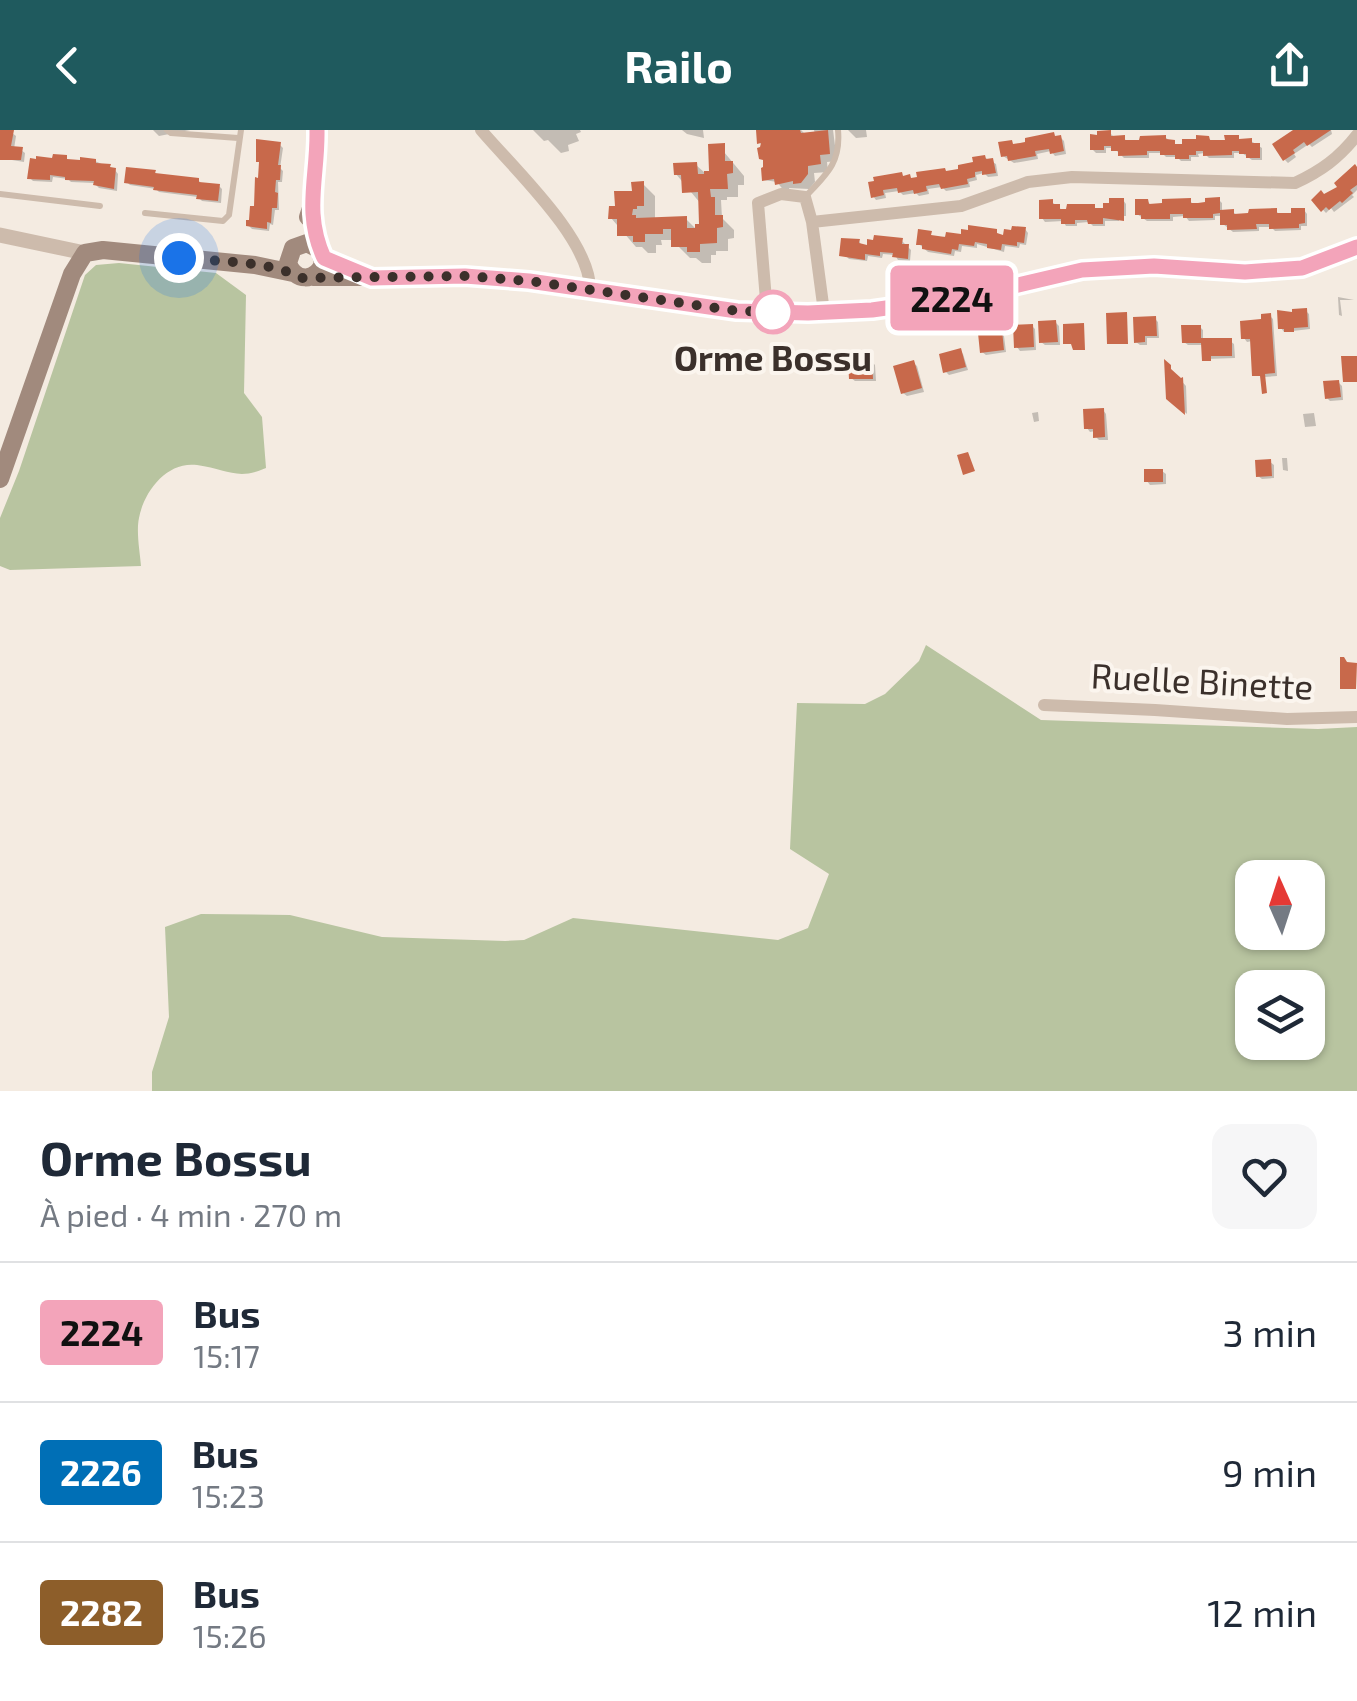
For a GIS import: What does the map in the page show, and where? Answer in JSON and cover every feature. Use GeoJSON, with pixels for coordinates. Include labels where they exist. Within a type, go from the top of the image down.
{"type":"FeatureCollection","features":[{"type":"Feature","properties":{"kind":"main road"},"geometry":{"type":"LineString","coordinates":[[313,277],[321,269],[322,254],[311,208],[316,130]]}},
{"type":"Feature","properties":{"kind":"main road"},"geometry":{"type":"LineString","coordinates":[[293,273],[288,263],[311,208]]}},
{"type":"Feature","properties":{"kind":"main road"},"geometry":{"type":"LineString","coordinates":[[255,266],[306,243],[372,278]]}},
{"type":"Feature","properties":{"kind":"main road"},"geometry":{"type":"LineString","coordinates":[[0,479],[72,274],[85,253],[103,250],[255,266],[302,278],[465,276],[529,281],[711,308],[816,313],[872,310],[971,296],[1082,270],[1154,266],[1245,272],[1302,268],[1357,247]]}},
{"type":"Feature","properties":{"kind":"street"},"geometry":{"type":"LineString","coordinates":[[481,130],[568,232],[586,266],[590,290]]}},
{"type":"Feature","properties":{"kind":"street"},"geometry":{"type":"LineString","coordinates":[[812,222],[961,206],[1028,182],[1072,176],[1294,182],[1320,171],[1357,136]]}},
{"type":"Feature","properties":{"kind":"street"},"geometry":{"type":"LineString","coordinates":[[767,312],[758,202],[780,194],[805,197],[812,222],[816,313]]}},
{"type":"Feature","properties":{"kind":"street"},"geometry":{"type":"LineString","coordinates":[[0,235],[85,253]]}},
{"type":"Feature","properties":{"kind":"street","name":"Ruelle Binette"},"geometry":{"type":"LineString","coordinates":[[1044,705],[1287,719],[1357,717]]}},
{"type":"Feature","properties":{"kind":"lane"},"geometry":{"type":"LineString","coordinates":[[145,213],[223,221],[229,215],[240,134],[167,130]]}},
{"type":"Feature","properties":{"kind":"lane"},"geometry":{"type":"LineString","coordinates":[[805,197],[839,153],[838,130]]}},
{"type":"Feature","properties":{"kind":"lane"},"geometry":{"type":"LineString","coordinates":[[0,194],[100,206]]}},
{"type":"Feature","properties":{"kind":"green space"},"geometry":{"type":"Polygon","coordinates":[[[119,263],[216,273],[246,295],[244,393],[262,417],[266,468],[239,474],[186,465],[167,473],[152,488],[139,518],[141,566],[10,570],[0,566],[0,518],[85,275],[96,265],[119,263]]]}},
{"type":"Feature","properties":{"kind":"green space"},"geometry":{"type":"Polygon","coordinates":[[[926,645],[1041,720],[1357,727],[1357,1091],[152,1091],[152,1072],[169,1017],[165,927],[201,914],[290,915],[382,937],[505,941],[524,940],[573,918],[778,940],[808,928],[829,874],[790,849],[797,703],[865,704],[885,694],[919,661],[926,645]]]}},
{"type":"Feature","properties":{"kind":"building"},"geometry":{"type":"Polygon","coordinates":[[[0,130],[14,130],[11,146],[23,147],[21,160],[0,160],[0,130]]]}},
{"type":"Feature","properties":{"kind":"building"},"geometry":{"type":"Polygon","coordinates":[[[756,130],[828,130],[830,154],[820,155],[821,164],[808,166],[808,174],[801,183],[775,185],[774,179],[762,181],[763,160],[759,159],[757,148],[761,143],[757,144],[756,130]]]}},
{"type":"Feature","properties":{"kind":"building"},"geometry":{"type":"Polygon","coordinates":[[[1111,130],[1111,136],[1125,135],[1125,140],[1166,135],[1175,144],[1182,144],[1182,139],[1196,139],[1196,135],[1225,140],[1224,135],[1239,135],[1239,139],[1252,138],[1252,143],[1260,143],[1260,158],[1246,158],[1239,151],[1203,156],[1203,151],[1196,151],[1189,159],[1175,159],[1175,155],[1160,155],[1160,151],[1118,156],[1111,146],[1090,150],[1090,134],[1111,130]]]}},
{"type":"Feature","properties":{"kind":"building"},"geometry":{"type":"Polygon","coordinates":[[[1293,130],[1331,130],[1307,146],[1304,142],[1283,161],[1272,144],[1293,130]]]}},
{"type":"Feature","properties":{"kind":"building"},"geometry":{"type":"Polygon","coordinates":[[[1054,132],[1055,136],[1061,135],[1064,151],[1035,151],[1036,156],[1008,161],[1007,156],[1001,157],[998,142],[1020,143],[1025,138],[1054,132]]]}},
{"type":"Feature","properties":{"kind":"building"},"geometry":{"type":"Polygon","coordinates":[[[256,139],[281,142],[277,208],[272,208],[267,229],[246,226],[250,206],[254,206],[255,177],[258,178],[256,139]]]}},
{"type":"Feature","properties":{"kind":"building"},"geometry":{"type":"Polygon","coordinates":[[[725,143],[725,161],[733,161],[733,173],[727,174],[728,189],[710,189],[711,197],[715,197],[715,215],[723,215],[723,227],[717,228],[717,243],[700,244],[700,252],[687,252],[687,247],[671,247],[671,229],[663,229],[663,234],[645,234],[645,242],[633,242],[633,236],[617,236],[617,219],[608,219],[609,206],[615,206],[614,191],[632,191],[631,182],[644,181],[644,206],[633,209],[636,218],[687,216],[687,228],[695,228],[699,224],[698,192],[682,193],[681,175],[674,175],[673,163],[697,162],[698,174],[704,174],[709,171],[708,144],[725,143]]]}},
{"type":"Feature","properties":{"kind":"building"},"geometry":{"type":"Polygon","coordinates":[[[53,154],[111,164],[116,168],[114,189],[93,185],[94,181],[50,175],[50,180],[27,179],[30,158],[52,158],[53,154]]]}},
{"type":"Feature","properties":{"kind":"building"},"geometry":{"type":"Polygon","coordinates":[[[985,155],[986,159],[993,158],[996,173],[975,172],[975,177],[967,179],[968,184],[941,189],[939,184],[926,186],[927,191],[914,194],[913,190],[883,190],[884,195],[871,198],[868,182],[874,181],[873,177],[902,172],[911,178],[917,177],[916,172],[958,169],[958,165],[973,162],[972,157],[985,155]]]}},
{"type":"Feature","properties":{"kind":"building"},"geometry":{"type":"Polygon","coordinates":[[[1355,164],[1357,185],[1350,190],[1353,193],[1321,212],[1311,200],[1321,190],[1324,194],[1337,187],[1334,183],[1355,164]]]}},
{"type":"Feature","properties":{"kind":"building"},"geometry":{"type":"Polygon","coordinates":[[[126,167],[220,184],[218,201],[124,183],[126,167]]]}},
{"type":"Feature","properties":{"kind":"building"},"geometry":{"type":"Polygon","coordinates":[[[1220,197],[1220,210],[1234,209],[1234,214],[1277,208],[1277,213],[1291,213],[1291,208],[1305,208],[1305,223],[1299,224],[1299,228],[1269,229],[1269,224],[1256,224],[1257,229],[1227,230],[1227,225],[1220,225],[1220,213],[1213,214],[1213,218],[1170,214],[1170,219],[1141,219],[1141,215],[1135,215],[1135,199],[1148,199],[1149,204],[1162,203],[1162,199],[1191,198],[1191,203],[1198,203],[1220,197]]]}},
{"type":"Feature","properties":{"kind":"building"},"geometry":{"type":"Polygon","coordinates":[[[1109,198],[1124,198],[1124,221],[1103,218],[1103,224],[1075,220],[1075,224],[1061,224],[1061,219],[1039,219],[1039,200],[1053,199],[1060,209],[1066,209],[1067,204],[1095,204],[1095,208],[1103,208],[1109,198]]]}},
{"type":"Feature","properties":{"kind":"building"},"geometry":{"type":"Polygon","coordinates":[[[968,225],[997,229],[1003,235],[1004,229],[1011,230],[1012,226],[1026,227],[1024,243],[1002,244],[1001,250],[975,242],[974,246],[959,244],[951,254],[916,245],[918,229],[945,237],[946,232],[961,234],[961,229],[968,230],[968,225]]]}},
{"type":"Feature","properties":{"kind":"building"},"geometry":{"type":"Polygon","coordinates":[[[874,235],[903,238],[902,244],[909,244],[908,259],[880,252],[880,256],[865,254],[865,260],[839,256],[841,238],[860,239],[859,243],[867,245],[867,239],[873,240],[874,235]]]}},
{"type":"Feature","properties":{"kind":"building"},"geometry":{"type":"Polygon","coordinates":[[[1307,308],[1308,327],[1294,328],[1294,332],[1278,329],[1277,310],[1307,308]]]}},
{"type":"Feature","properties":{"kind":"building"},"geometry":{"type":"Polygon","coordinates":[[[1127,312],[1128,344],[1107,344],[1106,313],[1127,312]]]}},
{"type":"Feature","properties":{"kind":"building"},"geometry":{"type":"Polygon","coordinates":[[[1271,313],[1275,373],[1265,374],[1267,393],[1262,394],[1260,376],[1252,376],[1250,339],[1241,339],[1240,321],[1261,319],[1261,314],[1271,313]]]}},
{"type":"Feature","properties":{"kind":"building"},"geometry":{"type":"Polygon","coordinates":[[[1156,316],[1157,336],[1145,336],[1145,342],[1134,343],[1133,317],[1156,316]]]}},
{"type":"Feature","properties":{"kind":"building"},"geometry":{"type":"Polygon","coordinates":[[[1056,320],[1058,342],[1039,343],[1038,321],[1056,320]]]}},
{"type":"Feature","properties":{"kind":"building"},"geometry":{"type":"Polygon","coordinates":[[[1084,323],[1085,350],[1073,350],[1071,344],[1063,344],[1063,324],[1084,323]]]}},
{"type":"Feature","properties":{"kind":"building"},"geometry":{"type":"Polygon","coordinates":[[[1033,324],[1034,347],[1014,348],[1013,325],[1033,324]]]}},
{"type":"Feature","properties":{"kind":"building"},"geometry":{"type":"Polygon","coordinates":[[[1181,325],[1201,325],[1201,338],[1232,338],[1232,356],[1211,356],[1211,361],[1202,361],[1201,343],[1182,343],[1181,325]]]}},
{"type":"Feature","properties":{"kind":"building"},"geometry":{"type":"Polygon","coordinates":[[[1002,330],[1004,350],[980,353],[978,333],[1002,330]]]}},
{"type":"Feature","properties":{"kind":"building"},"geometry":{"type":"Polygon","coordinates":[[[961,348],[966,367],[943,373],[939,354],[961,348]]]}},
{"type":"Feature","properties":{"kind":"building"},"geometry":{"type":"Polygon","coordinates":[[[1341,356],[1357,356],[1357,382],[1343,382],[1341,356]]]}},
{"type":"Feature","properties":{"kind":"building"},"geometry":{"type":"Polygon","coordinates":[[[872,359],[873,379],[849,379],[848,360],[872,359]]]}},
{"type":"Feature","properties":{"kind":"building"},"geometry":{"type":"Polygon","coordinates":[[[1164,359],[1183,377],[1185,415],[1166,399],[1164,359]]]}},
{"type":"Feature","properties":{"kind":"building"},"geometry":{"type":"Polygon","coordinates":[[[914,360],[922,388],[901,394],[893,366],[914,360]]]}},
{"type":"Feature","properties":{"kind":"building"},"geometry":{"type":"Polygon","coordinates":[[[1339,380],[1341,397],[1325,399],[1323,381],[1339,380]]]}},
{"type":"Feature","properties":{"kind":"building"},"geometry":{"type":"Polygon","coordinates":[[[1104,408],[1105,437],[1093,438],[1093,429],[1084,429],[1083,409],[1104,408]]]}},
{"type":"Feature","properties":{"kind":"building"},"geometry":{"type":"Polygon","coordinates":[[[968,452],[975,471],[963,475],[957,455],[968,452]]]}},
{"type":"Feature","properties":{"kind":"building"},"geometry":{"type":"Polygon","coordinates":[[[1271,459],[1272,476],[1256,477],[1255,460],[1271,459]]]}},
{"type":"Feature","properties":{"kind":"building"},"geometry":{"type":"Polygon","coordinates":[[[1144,469],[1163,469],[1163,482],[1144,482],[1144,469]]]}},
{"type":"Feature","properties":{"kind":"building"},"geometry":{"type":"Polygon","coordinates":[[[1340,657],[1357,663],[1356,689],[1340,689],[1340,657]]]}},
{"type":"Feature","properties":{"kind":"bus line","name":"2224"},"geometry":{"type":"LineString","coordinates":[[317,130],[311,208],[320,250],[324,258],[372,278],[465,276],[529,281],[737,311],[824,312],[872,310],[971,296],[1082,270],[1154,266],[1245,272],[1302,268],[1357,247]]}},
{"type":"Feature","properties":{"kind":"place","name":"Orme Bossu"},"geometry":{"type":"Point","coordinates":[773,312]}},
{"type":"Feature","properties":{"kind":"route"},"geometry":{"type":"LineString","coordinates":[[179,258],[255,266],[302,278],[465,276],[529,281],[737,311],[773,312]]}}]}
